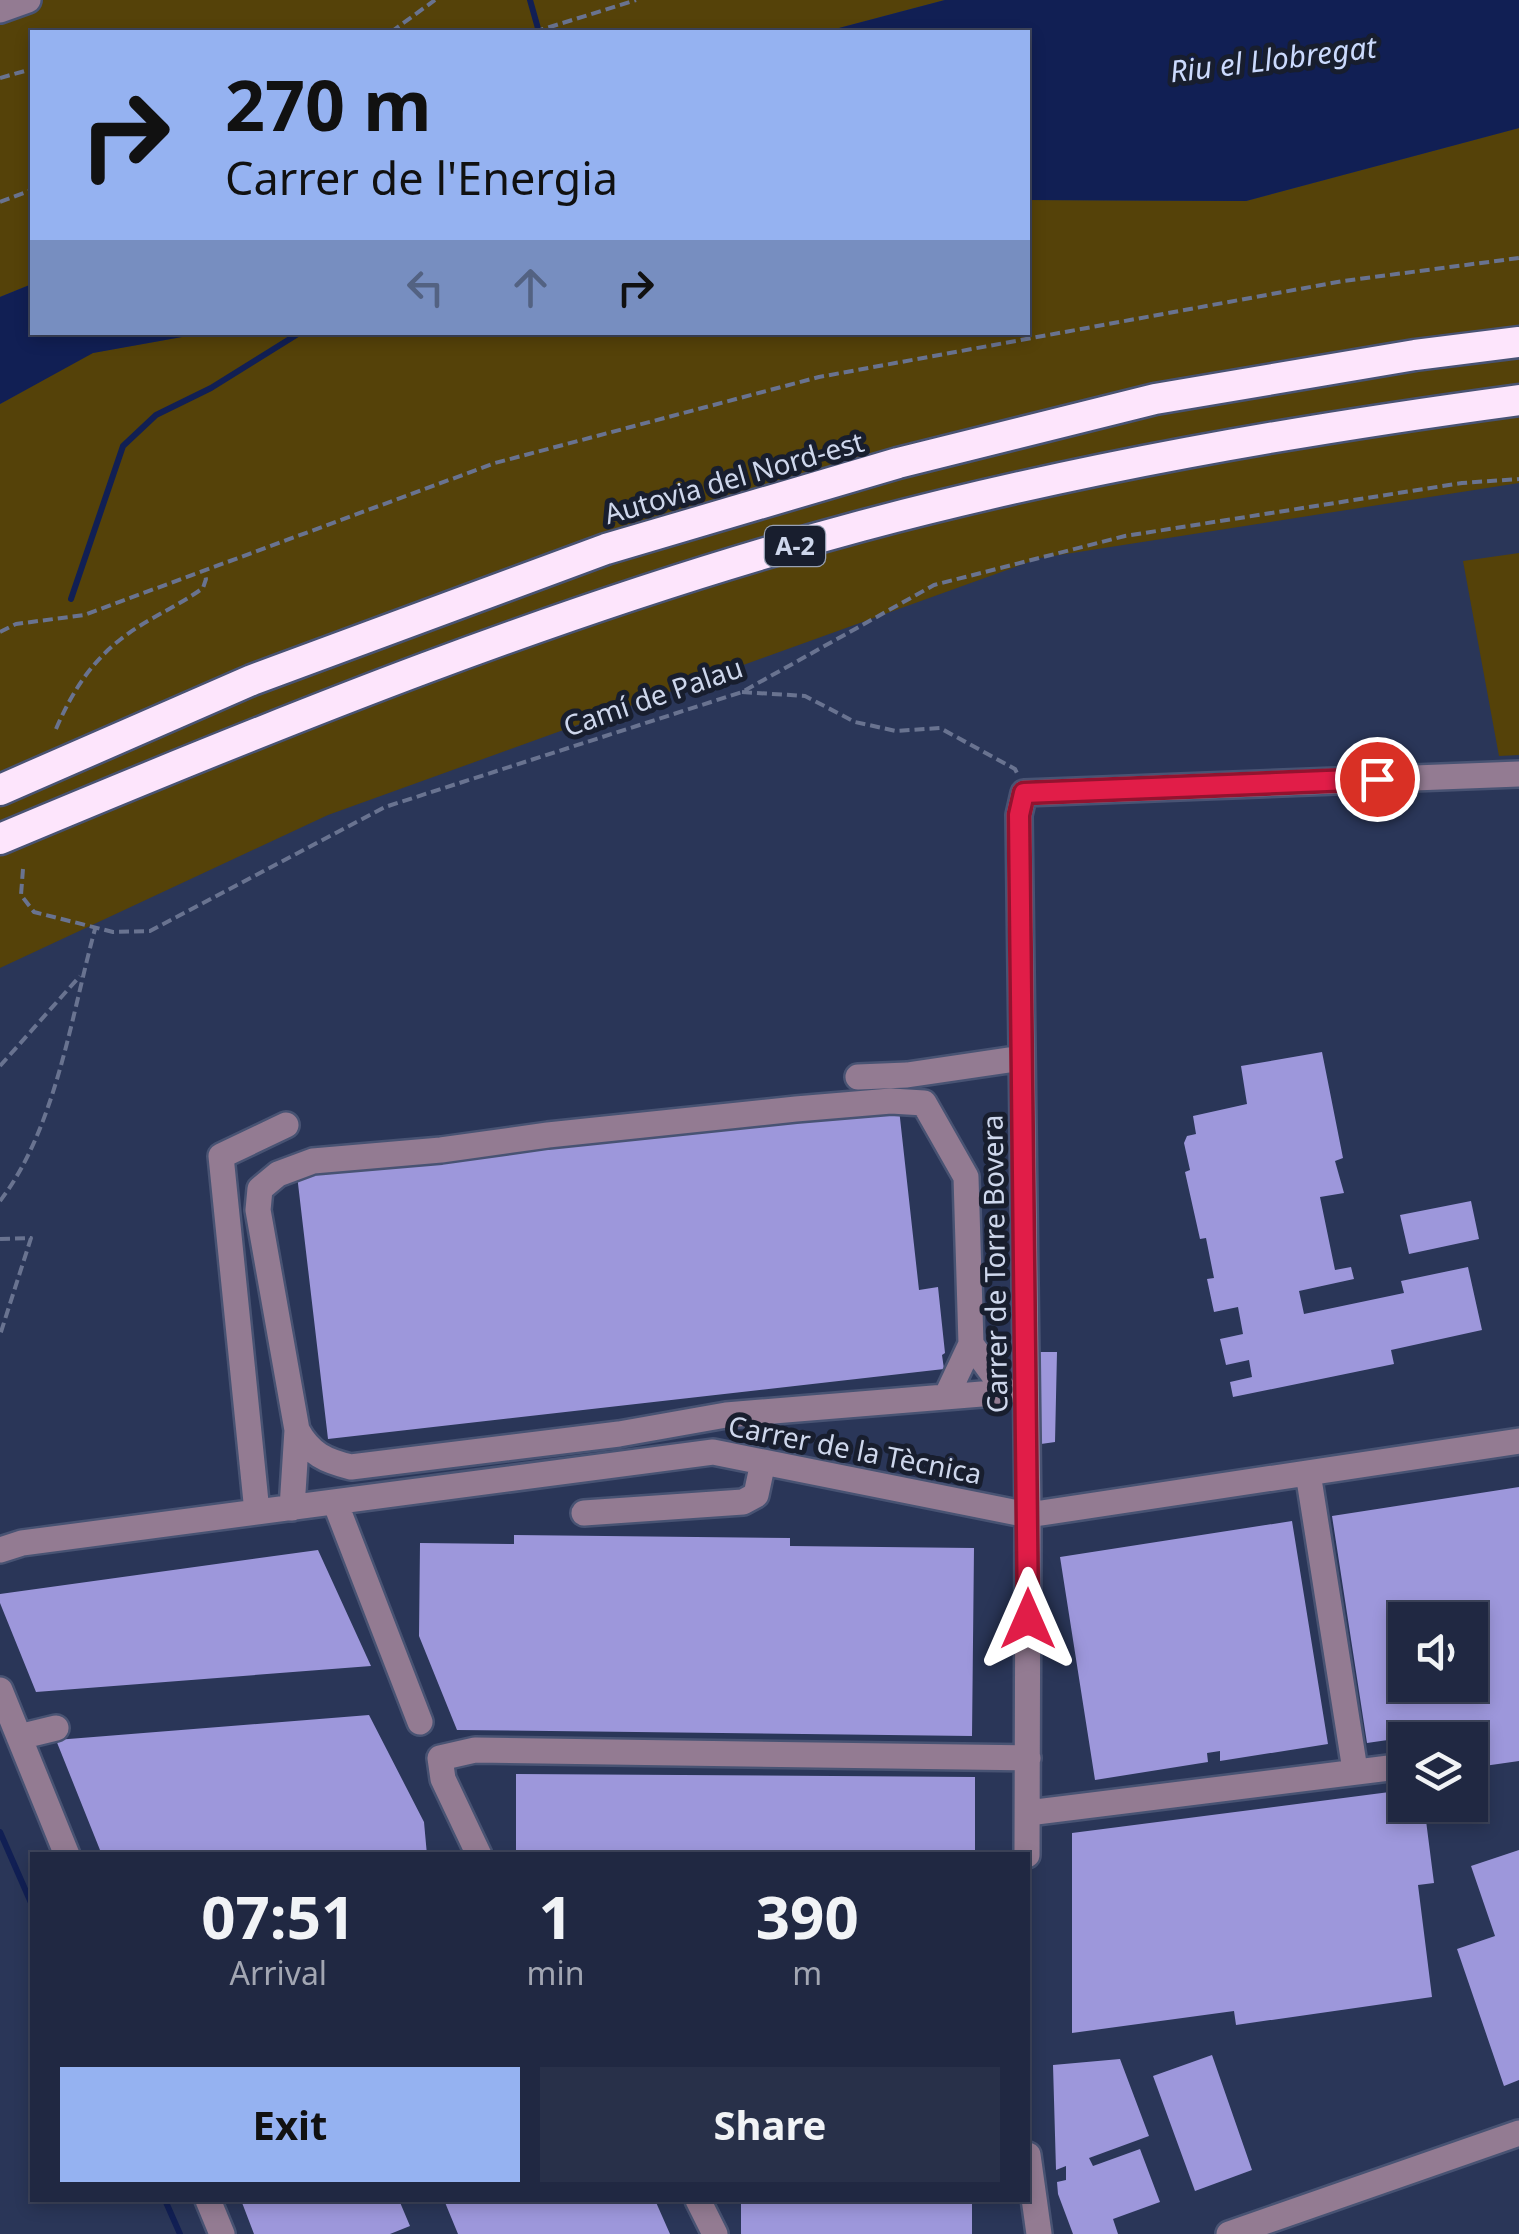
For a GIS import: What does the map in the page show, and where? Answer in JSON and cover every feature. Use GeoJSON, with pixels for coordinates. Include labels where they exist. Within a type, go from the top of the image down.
{"type":"FeatureCollection","features":[{"type":"Feature","properties":{"kind":"highway","name":"Autovia del Nord-est"},"geometry":{"type":"LineString","coordinates":[[0,790],[252,680],[624,544],[898,464],[1156,399],[1415,354],[1519,342]]}},
{"type":"Feature","properties":{"kind":"highway","name":"A-2"},"geometry":{"type":"LineString","coordinates":[[0,839],[576,613],[860,526],[1099,468],[1250,439],[1519,400]]}},
{"type":"Feature","properties":{"kind":"highway"},"geometry":{"type":"LineString","coordinates":[[12,860],[101,797]]}},
{"type":"Feature","properties":{"kind":"street"},"geometry":{"type":"LineString","coordinates":[[0,10],[28,0]]}},
{"type":"Feature","properties":{"kind":"street"},"geometry":{"type":"LineString","coordinates":[[1024,793],[1519,774]]}},
{"type":"Feature","properties":{"kind":"street","name":"Carrer de Torre Bovera"},"geometry":{"type":"LineString","coordinates":[[1024,793],[1019,815],[1022,1058],[1016,1392],[1028,1516],[1028,1852]]}},
{"type":"Feature","properties":{"kind":"street"},"geometry":{"type":"LineString","coordinates":[[858,1077],[907,1075],[1022,1058]]}},
{"type":"Feature","properties":{"kind":"street"},"geometry":{"type":"LineString","coordinates":[[292,1508],[296,1430],[258,1210],[260,1189],[278,1174],[313,1161],[796,1109],[891,1100],[924,1102],[966,1177],[971,1344],[946,1397]]}},
{"type":"Feature","properties":{"kind":"street"},"geometry":{"type":"LineString","coordinates":[[256,1512],[222,1156],[286,1126]]}},
{"type":"Feature","properties":{"kind":"street"},"geometry":{"type":"LineString","coordinates":[[971,1344],[1016,1392]]}},
{"type":"Feature","properties":{"kind":"street"},"geometry":{"type":"LineString","coordinates":[[296,1430],[322,1460],[351,1467],[619,1434],[726,1415],[1016,1392]]}},
{"type":"Feature","properties":{"kind":"street","name":"Carrer de la Tècnica"},"geometry":{"type":"LineString","coordinates":[[0,1550],[712,1452],[1028,1516],[1519,1442]]}},
{"type":"Feature","properties":{"kind":"street"},"geometry":{"type":"LineString","coordinates":[[584,1513],[743,1502],[756,1495],[763,1462]]}},
{"type":"Feature","properties":{"kind":"street"},"geometry":{"type":"LineString","coordinates":[[1308,1473],[1354,1770]]}},
{"type":"Feature","properties":{"kind":"street"},"geometry":{"type":"LineString","coordinates":[[335,1502],[420,1722]]}},
{"type":"Feature","properties":{"kind":"street"},"geometry":{"type":"LineString","coordinates":[[0,1690],[66,1852]]}},
{"type":"Feature","properties":{"kind":"street"},"geometry":{"type":"LineString","coordinates":[[19,1737],[56,1728]]}},
{"type":"Feature","properties":{"kind":"street"},"geometry":{"type":"LineString","coordinates":[[478,1852],[443,1779],[440,1758],[476,1750],[1028,1758]]}},
{"type":"Feature","properties":{"kind":"street"},"geometry":{"type":"LineString","coordinates":[[1028,1813],[1388,1767]]}},
{"type":"Feature","properties":{"kind":"street"},"geometry":{"type":"LineString","coordinates":[[1229,2234],[1519,2133]]}},
{"type":"Feature","properties":{"kind":"street"},"geometry":{"type":"LineString","coordinates":[[1030,2170],[1039,2234]]}},
{"type":"Feature","properties":{"kind":"street"},"geometry":{"type":"LineString","coordinates":[[209,2202],[222,2234]]}},
{"type":"Feature","properties":{"kind":"street"},"geometry":{"type":"LineString","coordinates":[[699,2202],[716,2234]]}},
{"type":"Feature","properties":{"kind":"path"},"geometry":{"type":"LineString","coordinates":[[394,30],[435,0]]}},
{"type":"Feature","properties":{"kind":"path"},"geometry":{"type":"LineString","coordinates":[[540,30],[636,0]]}},
{"type":"Feature","properties":{"kind":"path"},"geometry":{"type":"LineString","coordinates":[[0,78],[30,69]]}},
{"type":"Feature","properties":{"kind":"path"},"geometry":{"type":"LineString","coordinates":[[0,202],[30,191]]}},
{"type":"Feature","properties":{"kind":"path"},"geometry":{"type":"LineString","coordinates":[[0,632],[16,624],[84,614],[494,464],[819,376],[1343,281],[1519,258]]}},
{"type":"Feature","properties":{"kind":"path","name":"Camí de Palau"},"geometry":{"type":"LineString","coordinates":[[12,860],[21,895],[34,912],[113,932],[150,931],[385,807],[742,692],[934,585],[1125,536],[1462,483],[1519,479]]}},
{"type":"Feature","properties":{"kind":"path"},"geometry":{"type":"LineString","coordinates":[[56,729],[82,678],[102,656],[123,637],[203,588],[204,570]]}},
{"type":"Feature","properties":{"kind":"path"},"geometry":{"type":"LineString","coordinates":[[742,692],[805,696],[855,722],[896,731],[940,728],[1015,769],[1024,793]]}},
{"type":"Feature","properties":{"kind":"path"},"geometry":{"type":"LineString","coordinates":[[0,1201],[30,1158],[95,928]]}},
{"type":"Feature","properties":{"kind":"path"},"geometry":{"type":"LineString","coordinates":[[0,1066],[83,972]]}},
{"type":"Feature","properties":{"kind":"path"},"geometry":{"type":"LineString","coordinates":[[0,1240],[30,1238],[0,1336]]}},
{"type":"Feature","properties":{"kind":"shaded area"},"geometry":{"type":"Polygon","coordinates":[[[0,0],[945,0],[832,30],[30,30],[30,285],[0,297],[0,0]]]}},
{"type":"Feature","properties":{"kind":"shaded area"},"geometry":{"type":"Polygon","coordinates":[[[1519,128],[1519,483],[1040,558],[328,815],[0,968],[0,404],[92,353],[193,335],[1030,335],[1030,200],[1246,201],[1519,128]]]}},
{"type":"Feature","properties":{"kind":"shaded area"},"geometry":{"type":"Polygon","coordinates":[[[1519,553],[1519,755],[1499,756],[1463,561],[1519,553]]]}},
{"type":"Feature","properties":{"kind":"water","name":"Riu el Llobregat"},"geometry":{"type":"Polygon","coordinates":[[[945,0],[1519,0],[1519,128],[1246,201],[1030,200],[1030,30],[832,30],[945,0]]]}},
{"type":"Feature","properties":{"kind":"water"},"geometry":{"type":"Polygon","coordinates":[[[30,285],[30,335],[193,335],[93,353],[0,404],[0,297],[30,285]]]}},
{"type":"Feature","properties":{"kind":"building"},"geometry":{"type":"Polygon","coordinates":[[[1322,1052],[1343,1158],[1335,1161],[1344,1193],[1320,1197],[1335,1270],[1351,1267],[1354,1279],[1299,1291],[1304,1314],[1404,1293],[1401,1281],[1468,1267],[1482,1330],[1391,1350],[1394,1364],[1233,1397],[1230,1382],[1252,1377],[1249,1360],[1226,1365],[1220,1339],[1243,1334],[1238,1307],[1214,1312],[1207,1279],[1214,1278],[1206,1238],[1200,1239],[1185,1172],[1190,1170],[1184,1143],[1187,1136],[1196,1134],[1193,1116],[1247,1104],[1241,1066],[1322,1052]]]}},
{"type":"Feature","properties":{"kind":"building"},"geometry":{"type":"Polygon","coordinates":[[[899,1109],[919,1290],[938,1287],[944,1369],[328,1439],[297,1175],[899,1109]]]}},
{"type":"Feature","properties":{"kind":"building"},"geometry":{"type":"Polygon","coordinates":[[[1471,1201],[1479,1239],[1409,1254],[1400,1215],[1471,1201]]]}},
{"type":"Feature","properties":{"kind":"building"},"geometry":{"type":"Polygon","coordinates":[[[1040,1352],[1057,1352],[1055,1442],[1041,1444],[1040,1352]]]}},
{"type":"Feature","properties":{"kind":"building"},"geometry":{"type":"Polygon","coordinates":[[[1519,1487],[1519,1761],[1488,1765],[1488,1722],[1388,1722],[1388,1740],[1367,1743],[1332,1516],[1519,1487]]]}},
{"type":"Feature","properties":{"kind":"building"},"geometry":{"type":"Polygon","coordinates":[[[1292,1521],[1328,1744],[1220,1761],[1220,1751],[1207,1753],[1208,1762],[1095,1780],[1060,1557],[1292,1521]]]}},
{"type":"Feature","properties":{"kind":"building"},"geometry":{"type":"Polygon","coordinates":[[[514,1535],[790,1538],[790,1546],[974,1548],[972,1736],[457,1730],[419,1636],[420,1543],[514,1544],[514,1535]]]}},
{"type":"Feature","properties":{"kind":"building"},"geometry":{"type":"Polygon","coordinates":[[[318,1550],[371,1666],[36,1692],[0,1603],[0,1594],[318,1550]]]}},
{"type":"Feature","properties":{"kind":"building"},"geometry":{"type":"Polygon","coordinates":[[[369,1715],[424,1822],[427,1852],[101,1852],[56,1740],[369,1715]]]}},
{"type":"Feature","properties":{"kind":"building"},"geometry":{"type":"Polygon","coordinates":[[[516,1774],[975,1777],[975,1852],[516,1852],[516,1774]]]}},
{"type":"Feature","properties":{"kind":"building"},"geometry":{"type":"Polygon","coordinates":[[[1388,1792],[1388,1822],[1426,1822],[1434,1883],[1418,1885],[1432,1997],[1236,2025],[1234,2011],[1072,2033],[1072,1833],[1388,1792]]]}},
{"type":"Feature","properties":{"kind":"building"},"geometry":{"type":"Polygon","coordinates":[[[1519,1850],[1519,2080],[1504,2086],[1457,1949],[1495,1936],[1471,1866],[1519,1850]]]}},
{"type":"Feature","properties":{"kind":"building"},"geometry":{"type":"Polygon","coordinates":[[[1212,2055],[1252,2170],[1195,2191],[1153,2076],[1212,2055]]]}},
{"type":"Feature","properties":{"kind":"building"},"geometry":{"type":"Polygon","coordinates":[[[1120,2059],[1149,2136],[1089,2158],[1093,2166],[1140,2149],[1160,2202],[1113,2219],[1118,2234],[1073,2234],[1058,2194],[1057,2182],[1066,2180],[1066,2166],[1056,2170],[1053,2065],[1120,2059]]]}},
{"type":"Feature","properties":{"kind":"building"},"geometry":{"type":"Polygon","coordinates":[[[242,2202],[400,2202],[410,2226],[390,2234],[254,2234],[242,2202]]]}},
{"type":"Feature","properties":{"kind":"building"},"geometry":{"type":"Polygon","coordinates":[[[445,2202],[656,2202],[670,2234],[458,2234],[445,2202]]]}},
{"type":"Feature","properties":{"kind":"building"},"geometry":{"type":"Polygon","coordinates":[[[741,2202],[972,2202],[972,2234],[741,2234],[741,2202]]]}},
{"type":"Feature","properties":{"kind":"waterway"},"geometry":{"type":"LineString","coordinates":[[530,0],[538,30]]}},
{"type":"Feature","properties":{"kind":"waterway"},"geometry":{"type":"LineString","coordinates":[[71,599],[123,446],[156,415],[211,388],[296,335]]}},
{"type":"Feature","properties":{"kind":"waterway"},"geometry":{"type":"LineString","coordinates":[[0,1832],[30,1900]]}},
{"type":"Feature","properties":{"kind":"waterway"},"geometry":{"type":"LineString","coordinates":[[166,2202],[180,2234]]}},
{"type":"Feature","properties":{"kind":"route"},"geometry":{"type":"LineString","coordinates":[[1028,1619],[1019,815],[1024,793],[1377,779]]}}]}
